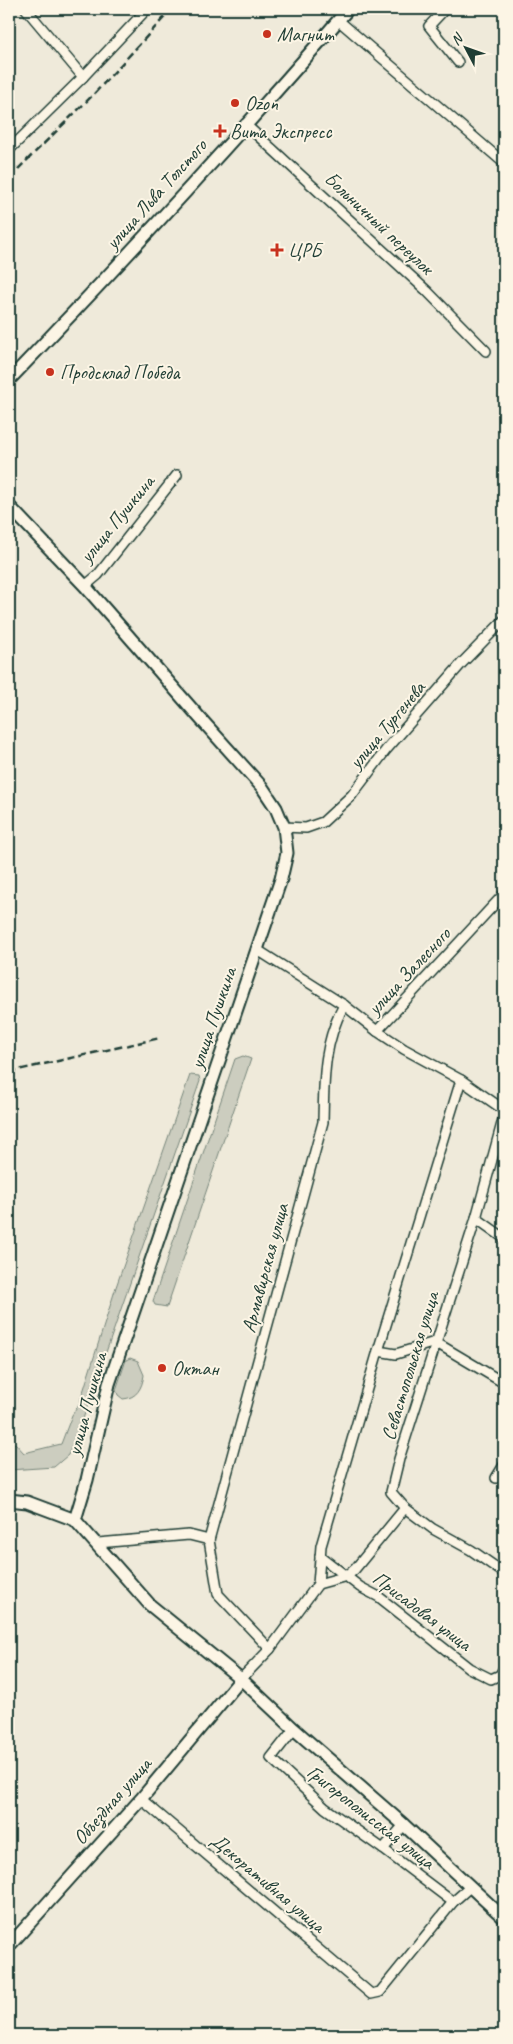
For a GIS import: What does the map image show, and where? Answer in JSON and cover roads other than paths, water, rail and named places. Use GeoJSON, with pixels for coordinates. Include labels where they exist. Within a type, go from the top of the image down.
{"type":"FeatureCollection","features":[{"type":"Feature","properties":{"kind":"main road","name":"улица Льва Толстого"},"geometry":{"type":"LineString","coordinates":[[9,380],[156,222],[348,9]]}},
{"type":"Feature","properties":{"kind":"main road","name":"улица Пушкина"},"geometry":{"type":"LineString","coordinates":[[9,506],[85,586],[198,717],[262,787],[276,808],[284,827],[287,853],[281,879],[109,1384],[87,1480],[75,1520]]}},
{"type":"Feature","properties":{"kind":"main road"},"geometry":{"type":"LineString","coordinates":[[9,1500],[27,1502],[75,1520],[98,1543],[112,1563],[150,1605],[242,1678],[294,1729],[404,1825],[504,1918]]}},
{"type":"Feature","properties":{"kind":"main road","name":"Объездная улица"},"geometry":{"type":"LineString","coordinates":[[9,1946],[140,1799],[242,1678]]}},
{"type":"Feature","properties":{"kind":"street"},"geometry":{"type":"LineString","coordinates":[[26,9],[83,77]]}},
{"type":"Feature","properties":{"kind":"street"},"geometry":{"type":"LineString","coordinates":[[9,150],[148,9]]}},
{"type":"Feature","properties":{"kind":"street"},"geometry":{"type":"LineString","coordinates":[[445,9],[429,26],[458,62]]}},
{"type":"Feature","properties":{"kind":"street"},"geometry":{"type":"LineString","coordinates":[[338,20],[504,163]]}},
{"type":"Feature","properties":{"kind":"street","name":"Больничный переулок"},"geometry":{"type":"LineString","coordinates":[[245,124],[427,291],[486,352]]}},
{"type":"Feature","properties":{"kind":"street","name":"улица Пушкина"},"geometry":{"type":"LineString","coordinates":[[85,586],[98,575],[177,475]]}},
{"type":"Feature","properties":{"kind":"street","name":"улица Тургенева"},"geometry":{"type":"LineString","coordinates":[[284,827],[306,828],[323,822],[352,795],[386,750],[462,663],[504,620]]}},
{"type":"Feature","properties":{"kind":"street","name":"улица Залесного"},"geometry":{"type":"LineString","coordinates":[[256,949],[344,1005],[377,1031],[504,894]]}},
{"type":"Feature","properties":{"kind":"street","name":"Армавирская улица"},"geometry":{"type":"LineString","coordinates":[[270,1649],[218,1594],[209,1540],[323,1122],[324,1062],[337,1018],[344,1005]]}},
{"type":"Feature","properties":{"kind":"street"},"geometry":{"type":"LineString","coordinates":[[377,1031],[404,1049],[461,1080],[504,1110]]}},
{"type":"Feature","properties":{"kind":"street","name":"Севастопольская улица"},"geometry":{"type":"LineString","coordinates":[[318,1584],[320,1556],[324,1537],[378,1351],[461,1080]]}},
{"type":"Feature","properties":{"kind":"street","name":"Севастопольская улица"},"geometry":{"type":"LineString","coordinates":[[405,1508],[391,1492],[398,1459],[476,1218],[504,1116]]}},
{"type":"Feature","properties":{"kind":"street"},"geometry":{"type":"LineString","coordinates":[[476,1218],[504,1238]]}},
{"type":"Feature","properties":{"kind":"street"},"geometry":{"type":"LineString","coordinates":[[378,1351],[396,1354],[435,1342],[504,1383]]}},
{"type":"Feature","properties":{"kind":"street"},"geometry":{"type":"LineString","coordinates":[[496,1478],[504,1465]]}},
{"type":"Feature","properties":{"kind":"street"},"geometry":{"type":"LineString","coordinates":[[242,1678],[270,1649],[318,1584],[346,1576],[355,1569],[405,1508],[433,1529],[471,1550],[504,1574]]}},
{"type":"Feature","properties":{"kind":"street"},"geometry":{"type":"LineString","coordinates":[[98,1543],[189,1535],[209,1540]]}},
{"type":"Feature","properties":{"kind":"street","name":"Присадовая улица"},"geometry":{"type":"LineString","coordinates":[[320,1556],[360,1587],[379,1597],[469,1668],[491,1679],[500,1675],[504,1668]]}},
{"type":"Feature","properties":{"kind":"street","name":"Григорополисская улица"},"geometry":{"type":"LineString","coordinates":[[294,1729],[271,1758],[325,1808],[384,1849],[453,1902]]}},
{"type":"Feature","properties":{"kind":"street","name":"Декоративная улица"},"geometry":{"type":"LineString","coordinates":[[140,1799],[372,1994],[380,1992],[453,1902]]}},
{"type":"Feature","properties":{"kind":"street"},"geometry":{"type":"LineString","coordinates":[[384,1849],[404,1825]]}},
{"type":"Feature","properties":{"kind":"street"},"geometry":{"type":"LineString","coordinates":[[453,1902],[470,1887]]}},
{"type":"Feature","properties":{"kind":"railway"},"geometry":{"type":"LineString","coordinates":[[9,178],[94,94],[172,9]]}},
{"type":"Feature","properties":{"kind":"railway"},"geometry":{"type":"LineString","coordinates":[[9,1072],[160,1038]]}},
{"type":"Feature","properties":{"kind":"place","name":"Магнит"},"geometry":{"type":"Point","coordinates":[267,34]}},
{"type":"Feature","properties":{"kind":"place","name":"Ozon"},"geometry":{"type":"Point","coordinates":[235,103]}},
{"type":"Feature","properties":{"kind":"place","name":"Вита Экспресс"},"geometry":{"type":"Point","coordinates":[220,131]}},
{"type":"Feature","properties":{"kind":"place","name":"ЦРБ"},"geometry":{"type":"Point","coordinates":[277,250]}},
{"type":"Feature","properties":{"kind":"place","name":"Продсклад Победа"},"geometry":{"type":"Point","coordinates":[50,372]}},
{"type":"Feature","properties":{"kind":"place","name":"Октан"},"geometry":{"type":"Point","coordinates":[162,1368]}}]}
